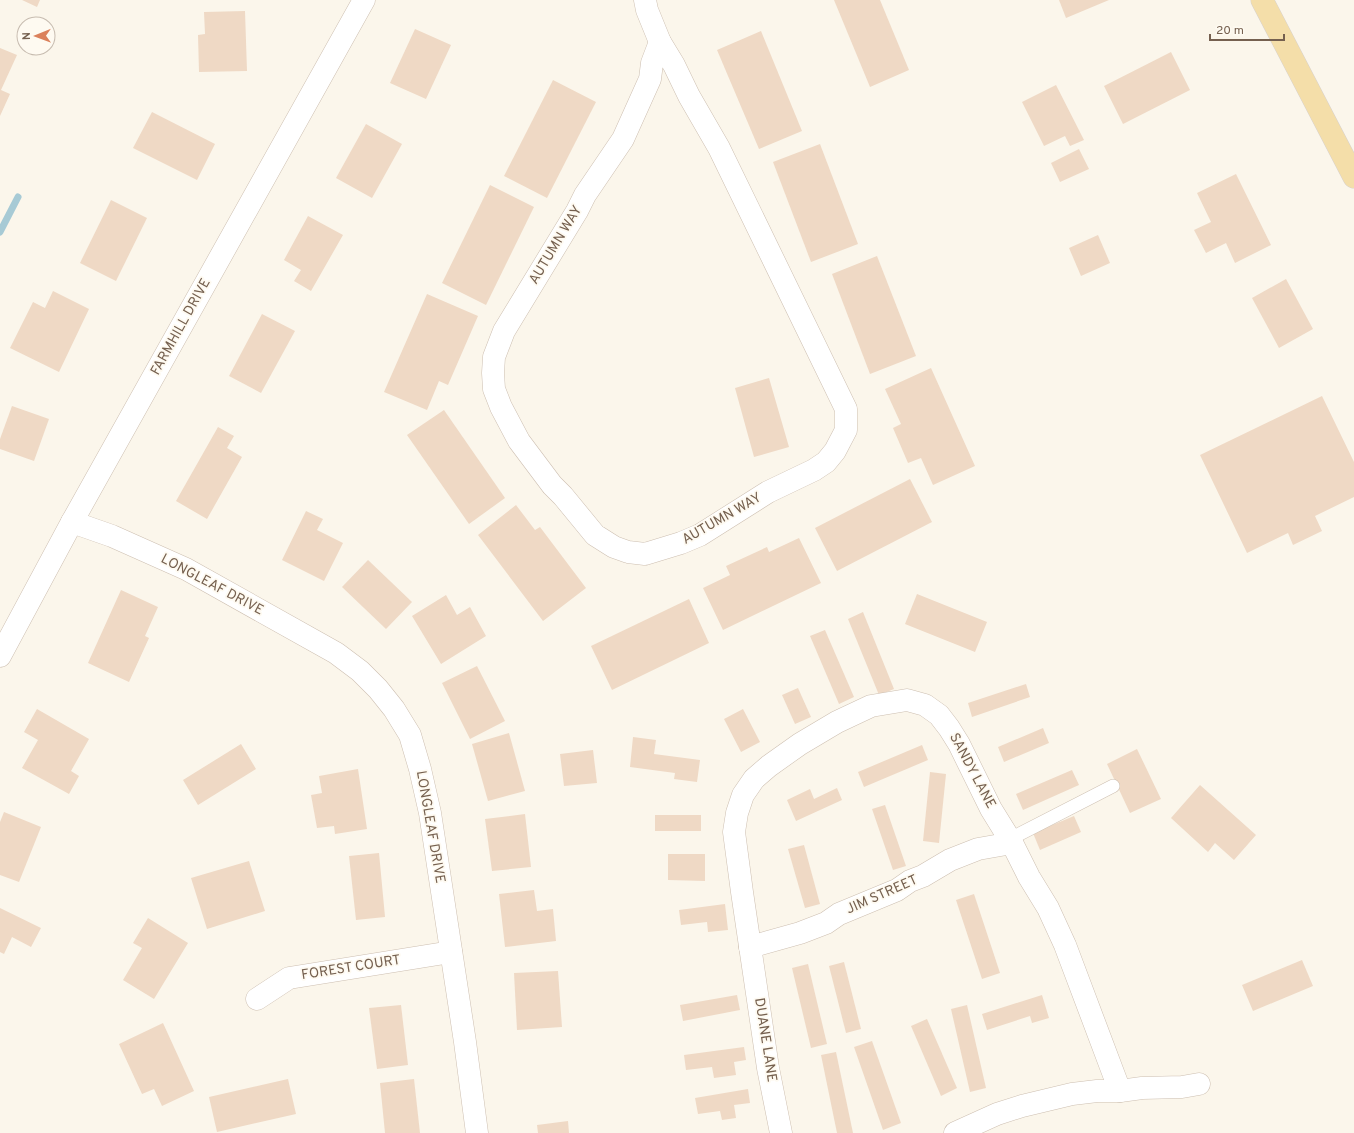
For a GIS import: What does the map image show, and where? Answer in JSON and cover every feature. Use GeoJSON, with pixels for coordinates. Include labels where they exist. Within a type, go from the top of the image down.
{"type":"FeatureCollection","features":[{"type":"Feature","properties":{"kind":"main road"},"geometry":{"type":"LineString","coordinates":[[1262,0],[1354,177]]}},
{"type":"Feature","properties":{"kind":"street","name":"FARMHILL DRIVE"},"geometry":{"type":"LineString","coordinates":[[0,656],[72,522],[364,0]]}},
{"type":"Feature","properties":{"kind":"street","name":"AUTUMN WAY"},"geometry":{"type":"LineString","coordinates":[[644,0],[660,42],[719,148],[846,409],[846,430],[835,452],[826,462],[814,470],[768,492],[700,535],[681,544],[645,554],[628,552],[614,547],[595,535],[552,485],[519,441],[501,407],[494,389],[493,373],[494,357],[504,331],[565,231],[585,195],[622,139],[650,79],[652,63],[660,42]]}},
{"type":"Feature","properties":{"kind":"street","name":"LONGLEAF DRIVE"},"geometry":{"type":"LineString","coordinates":[[72,522],[112,536],[186,569],[336,653],[360,671],[378,689],[394,709],[410,735],[420,769],[430,813],[465,1042],[477,1133]]}},
{"type":"Feature","properties":{"kind":"street","name":"SANDY LANE"},"geometry":{"type":"LineString","coordinates":[[750,947],[734,832],[737,813],[743,795],[754,779],[769,766],[800,744],[837,722],[871,706],[907,700],[924,705],[939,715],[959,744],[991,809],[1011,841],[1029,877],[1048,908],[1064,945],[1120,1091]]}},
{"type":"Feature","properties":{"kind":"street","name":"JIM STREET"},"geometry":{"type":"LineString","coordinates":[[750,947],[800,933],[826,922],[839,914],[897,890],[910,881],[923,876],[950,860],[978,848],[1011,841]]}},
{"type":"Feature","properties":{"kind":"street","name":"DUANE LANE"},"geometry":{"type":"LineString","coordinates":[[750,947],[768,1068],[781,1133]]}},
{"type":"Feature","properties":{"kind":"street","name":"FOREST COURT"},"geometry":{"type":"LineString","coordinates":[[257,999],[289,978],[451,952]]}},
{"type":"Feature","properties":{"kind":"street"},"geometry":{"type":"LineString","coordinates":[[955,1133],[997,1114],[1022,1106],[1072,1094],[1142,1088],[1182,1087],[1200,1084]]}},
{"type":"Feature","properties":{"kind":"lane"},"geometry":{"type":"LineString","coordinates":[[1011,841],[1113,786]]}},
{"type":"Feature","properties":{"kind":"building"},"geometry":{"type":"Polygon","coordinates":[[[22,0],[40,0],[37,7],[22,0]]]}},
{"type":"Feature","properties":{"kind":"building"},"geometry":{"type":"Polygon","coordinates":[[[834,0],[880,0],[909,70],[870,87],[834,0]]]}},
{"type":"Feature","properties":{"kind":"building"},"geometry":{"type":"Polygon","coordinates":[[[1059,0],[1109,0],[1066,18],[1059,0]]]}},
{"type":"Feature","properties":{"kind":"building"},"geometry":{"type":"Polygon","coordinates":[[[245,11],[247,71],[199,72],[198,35],[205,34],[204,12],[245,11]]]}},
{"type":"Feature","properties":{"kind":"building"},"geometry":{"type":"Polygon","coordinates":[[[415,29],[451,45],[426,99],[390,83],[415,29]]]}},
{"type":"Feature","properties":{"kind":"building"},"geometry":{"type":"Polygon","coordinates":[[[761,31],[802,131],[759,149],[717,50],[761,31]]]}},
{"type":"Feature","properties":{"kind":"building"},"geometry":{"type":"Polygon","coordinates":[[[0,48],[17,56],[1,90],[10,94],[0,116],[0,48]]]}},
{"type":"Feature","properties":{"kind":"building"},"geometry":{"type":"Polygon","coordinates":[[[1171,52],[1190,90],[1123,124],[1104,86],[1171,52]]]}},
{"type":"Feature","properties":{"kind":"building"},"geometry":{"type":"Polygon","coordinates":[[[553,80],[596,102],[547,198],[504,176],[553,80]]]}},
{"type":"Feature","properties":{"kind":"building"},"geometry":{"type":"Polygon","coordinates":[[[1056,85],[1084,140],[1070,146],[1065,136],[1044,146],[1022,102],[1056,85]]]}},
{"type":"Feature","properties":{"kind":"building"},"geometry":{"type":"Polygon","coordinates":[[[152,112],[215,144],[197,180],[133,148],[152,112]]]}},
{"type":"Feature","properties":{"kind":"building"},"geometry":{"type":"Polygon","coordinates":[[[366,124],[402,144],[372,198],[336,178],[366,124]]]}},
{"type":"Feature","properties":{"kind":"building"},"geometry":{"type":"Polygon","coordinates":[[[820,144],[858,244],[811,262],[773,162],[820,144]]]}},
{"type":"Feature","properties":{"kind":"building"},"geometry":{"type":"Polygon","coordinates":[[[1079,149],[1089,169],[1060,182],[1051,163],[1079,149]]]}},
{"type":"Feature","properties":{"kind":"building"},"geometry":{"type":"Polygon","coordinates":[[[1236,174],[1271,245],[1235,263],[1226,243],[1206,253],[1194,230],[1211,222],[1197,193],[1236,174]]]}},
{"type":"Feature","properties":{"kind":"building"},"geometry":{"type":"Polygon","coordinates":[[[490,185],[534,207],[486,305],[442,283],[490,185]]]}},
{"type":"Feature","properties":{"kind":"building"},"geometry":{"type":"Polygon","coordinates":[[[111,200],[147,218],[116,281],[80,263],[111,200]]]}},
{"type":"Feature","properties":{"kind":"building"},"geometry":{"type":"Polygon","coordinates":[[[308,216],[343,235],[311,291],[294,281],[301,270],[284,260],[308,216]]]}},
{"type":"Feature","properties":{"kind":"building"},"geometry":{"type":"Polygon","coordinates":[[[1098,235],[1110,263],[1081,276],[1069,248],[1098,235]]]}},
{"type":"Feature","properties":{"kind":"building"},"geometry":{"type":"Polygon","coordinates":[[[877,256],[916,356],[870,374],[832,274],[877,256]]]}},
{"type":"Feature","properties":{"kind":"building"},"geometry":{"type":"Polygon","coordinates":[[[1286,279],[1313,329],[1279,348],[1252,298],[1286,279]]]}},
{"type":"Feature","properties":{"kind":"building"},"geometry":{"type":"Polygon","coordinates":[[[53,291],[89,309],[59,372],[10,348],[33,302],[45,308],[53,291]]]}},
{"type":"Feature","properties":{"kind":"building"},"geometry":{"type":"Polygon","coordinates":[[[427,294],[478,316],[448,385],[439,381],[427,410],[384,392],[427,294]]]}},
{"type":"Feature","properties":{"kind":"building"},"geometry":{"type":"Polygon","coordinates":[[[262,314],[295,331],[261,393],[229,376],[262,314]]]}},
{"type":"Feature","properties":{"kind":"building"},"geometry":{"type":"Polygon","coordinates":[[[931,368],[975,466],[933,485],[921,458],[908,463],[893,428],[901,424],[885,389],[931,368]]]}},
{"type":"Feature","properties":{"kind":"building"},"geometry":{"type":"Polygon","coordinates":[[[769,378],[789,447],[754,457],[735,388],[769,378]]]}},
{"type":"Feature","properties":{"kind":"building"},"geometry":{"type":"Polygon","coordinates":[[[1322,396],[1354,462],[1354,497],[1315,516],[1322,531],[1293,545],[1288,533],[1247,553],[1200,455],[1322,396]]]}},
{"type":"Feature","properties":{"kind":"building"},"geometry":{"type":"Polygon","coordinates":[[[12,406],[49,419],[34,461],[0,449],[0,439],[12,406]]]}},
{"type":"Feature","properties":{"kind":"building"},"geometry":{"type":"Polygon","coordinates":[[[444,410],[505,498],[469,524],[407,435],[444,410]]]}},
{"type":"Feature","properties":{"kind":"building"},"geometry":{"type":"Polygon","coordinates":[[[218,427],[234,436],[227,448],[242,457],[207,519],[176,501],[218,427]]]}},
{"type":"Feature","properties":{"kind":"building"},"geometry":{"type":"Polygon","coordinates":[[[910,479],[932,522],[837,571],[815,528],[910,479]]]}},
{"type":"Feature","properties":{"kind":"building"},"geometry":{"type":"Polygon","coordinates":[[[516,505],[535,530],[540,527],[586,588],[543,621],[478,535],[516,505]]]}},
{"type":"Feature","properties":{"kind":"building"},"geometry":{"type":"Polygon","coordinates":[[[306,511],[323,519],[317,530],[343,543],[324,581],[282,560],[306,511]]]}},
{"type":"Feature","properties":{"kind":"building"},"geometry":{"type":"Polygon","coordinates":[[[799,538],[821,583],[723,630],[703,588],[730,575],[726,566],[767,547],[769,552],[799,538]]]}},
{"type":"Feature","properties":{"kind":"building"},"geometry":{"type":"Polygon","coordinates":[[[368,560],[412,602],[386,629],[342,587],[368,560]]]}},
{"type":"Feature","properties":{"kind":"building"},"geometry":{"type":"Polygon","coordinates":[[[121,590],[158,607],[145,636],[149,638],[129,682],[88,663],[121,590]]]}},
{"type":"Feature","properties":{"kind":"building"},"geometry":{"type":"Polygon","coordinates":[[[917,594],[987,622],[975,652],[905,624],[917,594]]]}},
{"type":"Feature","properties":{"kind":"building"},"geometry":{"type":"Polygon","coordinates":[[[446,595],[457,615],[470,607],[486,636],[441,664],[412,616],[446,595]]]}},
{"type":"Feature","properties":{"kind":"building"},"geometry":{"type":"Polygon","coordinates":[[[689,599],[709,643],[612,690],[591,646],[689,599]]]}},
{"type":"Feature","properties":{"kind":"building"},"geometry":{"type":"Polygon","coordinates":[[[863,612],[894,689],[879,695],[848,619],[863,612]]]}},
{"type":"Feature","properties":{"kind":"building"},"geometry":{"type":"Polygon","coordinates":[[[825,630],[854,697],[839,704],[810,636],[825,630]]]}},
{"type":"Feature","properties":{"kind":"building"},"geometry":{"type":"Polygon","coordinates":[[[477,666],[505,721],[470,739],[442,683],[477,666]]]}},
{"type":"Feature","properties":{"kind":"building"},"geometry":{"type":"Polygon","coordinates":[[[1026,684],[1030,697],[972,717],[968,703],[1026,684]]]}},
{"type":"Feature","properties":{"kind":"building"},"geometry":{"type":"Polygon","coordinates":[[[798,688],[811,717],[795,724],[782,695],[798,688]]]}},
{"type":"Feature","properties":{"kind":"building"},"geometry":{"type":"Polygon","coordinates":[[[37,709],[89,739],[71,771],[79,776],[69,794],[22,768],[38,740],[24,732],[37,709]]]}},
{"type":"Feature","properties":{"kind":"building"},"geometry":{"type":"Polygon","coordinates":[[[743,709],[760,742],[741,752],[724,719],[743,709]]]}},
{"type":"Feature","properties":{"kind":"building"},"geometry":{"type":"Polygon","coordinates":[[[1043,728],[1049,743],[1004,762],[998,747],[1043,728]]]}},
{"type":"Feature","properties":{"kind":"building"},"geometry":{"type":"Polygon","coordinates":[[[509,733],[525,791],[488,801],[472,744],[509,733]]]}},
{"type":"Feature","properties":{"kind":"building"},"geometry":{"type":"Polygon","coordinates":[[[633,737],[656,740],[654,754],[700,760],[697,782],[674,779],[675,773],[630,767],[633,737]]]}},
{"type":"Feature","properties":{"kind":"building"},"geometry":{"type":"Polygon","coordinates":[[[241,744],[256,769],[198,805],[183,780],[241,744]]]}},
{"type":"Feature","properties":{"kind":"building"},"geometry":{"type":"Polygon","coordinates":[[[922,745],[928,760],[864,787],[858,772],[922,745]]]}},
{"type":"Feature","properties":{"kind":"building"},"geometry":{"type":"Polygon","coordinates":[[[1137,749],[1161,799],[1130,813],[1107,764],[1137,749]]]}},
{"type":"Feature","properties":{"kind":"building"},"geometry":{"type":"Polygon","coordinates":[[[593,750],[597,783],[564,786],[560,754],[593,750]]]}},
{"type":"Feature","properties":{"kind":"building"},"geometry":{"type":"Polygon","coordinates":[[[358,769],[367,829],[335,834],[334,826],[317,828],[311,795],[322,793],[319,776],[358,769]]]}},
{"type":"Feature","properties":{"kind":"building"},"geometry":{"type":"Polygon","coordinates":[[[1072,770],[1079,785],[1023,810],[1016,794],[1072,770]]]}},
{"type":"Feature","properties":{"kind":"building"},"geometry":{"type":"Polygon","coordinates":[[[930,772],[946,774],[939,843],[923,841],[930,772]]]}},
{"type":"Feature","properties":{"kind":"building"},"geometry":{"type":"Polygon","coordinates":[[[1200,785],[1256,835],[1234,860],[1215,843],[1208,852],[1171,818],[1200,785]]]}},
{"type":"Feature","properties":{"kind":"building"},"geometry":{"type":"Polygon","coordinates":[[[837,788],[842,800],[796,821],[787,800],[810,789],[814,799],[837,788]]]}},
{"type":"Feature","properties":{"kind":"building"},"geometry":{"type":"Polygon","coordinates":[[[885,805],[906,866],[893,870],[872,809],[885,805]]]}},
{"type":"Feature","properties":{"kind":"building"},"geometry":{"type":"Polygon","coordinates":[[[4,812],[41,827],[19,882],[0,875],[0,822],[4,812]]]}},
{"type":"Feature","properties":{"kind":"building"},"geometry":{"type":"Polygon","coordinates":[[[525,814],[531,867],[492,871],[485,819],[525,814]]]}},
{"type":"Feature","properties":{"kind":"building"},"geometry":{"type":"Polygon","coordinates":[[[655,815],[701,815],[701,831],[655,831],[655,815]]]}},
{"type":"Feature","properties":{"kind":"building"},"geometry":{"type":"Polygon","coordinates":[[[1074,816],[1081,832],[1040,850],[1033,833],[1074,816]]]}},
{"type":"Feature","properties":{"kind":"building"},"geometry":{"type":"Polygon","coordinates":[[[804,845],[820,904],[805,908],[788,849],[804,845]]]}},
{"type":"Feature","properties":{"kind":"building"},"geometry":{"type":"Polygon","coordinates":[[[379,853],[385,917],[356,920],[349,856],[379,853]]]}},
{"type":"Feature","properties":{"kind":"building"},"geometry":{"type":"Polygon","coordinates":[[[668,854],[705,854],[705,881],[668,880],[668,854]]]}},
{"type":"Feature","properties":{"kind":"building"},"geometry":{"type":"Polygon","coordinates":[[[249,861],[265,911],[207,929],[191,878],[249,861]]]}},
{"type":"Feature","properties":{"kind":"building"},"geometry":{"type":"Polygon","coordinates":[[[534,890],[537,911],[553,909],[556,941],[505,947],[499,894],[534,890]]]}},
{"type":"Feature","properties":{"kind":"building"},"geometry":{"type":"Polygon","coordinates":[[[974,894],[1000,973],[982,979],[956,900],[974,894]]]}},
{"type":"Feature","properties":{"kind":"building"},"geometry":{"type":"Polygon","coordinates":[[[725,904],[728,930],[708,932],[707,922],[681,925],[679,910],[725,904]]]}},
{"type":"Feature","properties":{"kind":"building"},"geometry":{"type":"Polygon","coordinates":[[[0,908],[41,928],[31,947],[12,937],[4,954],[0,952],[0,908]]]}},
{"type":"Feature","properties":{"kind":"building"},"geometry":{"type":"Polygon","coordinates":[[[148,918],[188,943],[154,999],[123,980],[142,948],[133,943],[148,918]]]}},
{"type":"Feature","properties":{"kind":"building"},"geometry":{"type":"Polygon","coordinates":[[[1302,960],[1313,986],[1253,1011],[1242,985],[1302,960]]]}},
{"type":"Feature","properties":{"kind":"building"},"geometry":{"type":"Polygon","coordinates":[[[844,962],[861,1029],[846,1033],[829,966],[844,962]]]}},
{"type":"Feature","properties":{"kind":"building"},"geometry":{"type":"Polygon","coordinates":[[[808,964],[827,1044],[811,1048],[792,968],[808,964]]]}},
{"type":"Feature","properties":{"kind":"building"},"geometry":{"type":"Polygon","coordinates":[[[558,971],[562,1027],[517,1030],[514,973],[558,971]]]}},
{"type":"Feature","properties":{"kind":"building"},"geometry":{"type":"Polygon","coordinates":[[[737,995],[740,1010],[683,1021],[680,1005],[737,995]]]}},
{"type":"Feature","properties":{"kind":"building"},"geometry":{"type":"Polygon","coordinates":[[[1042,995],[1049,1018],[1032,1023],[1030,1016],[987,1030],[982,1014],[1042,995]]]}},
{"type":"Feature","properties":{"kind":"building"},"geometry":{"type":"Polygon","coordinates":[[[401,1005],[408,1065],[377,1069],[369,1008],[401,1005]]]}},
{"type":"Feature","properties":{"kind":"building"},"geometry":{"type":"Polygon","coordinates":[[[967,1005],[986,1088],[970,1092],[951,1009],[967,1005]]]}},
{"type":"Feature","properties":{"kind":"building"},"geometry":{"type":"Polygon","coordinates":[[[927,1019],[957,1088],[941,1096],[911,1026],[927,1019]]]}},
{"type":"Feature","properties":{"kind":"building"},"geometry":{"type":"Polygon","coordinates":[[[163,1023],[194,1091],[162,1106],[154,1089],[142,1094],[119,1044],[163,1023]]]}},
{"type":"Feature","properties":{"kind":"building"},"geometry":{"type":"Polygon","coordinates":[[[872,1041],[901,1123],[883,1130],[854,1047],[872,1041]]]}},
{"type":"Feature","properties":{"kind":"building"},"geometry":{"type":"Polygon","coordinates":[[[744,1047],[746,1060],[734,1062],[736,1075],[714,1078],[712,1067],[686,1070],[684,1055],[744,1047]]]}},
{"type":"Feature","properties":{"kind":"building"},"geometry":{"type":"Polygon","coordinates":[[[836,1052],[853,1133],[837,1133],[821,1055],[836,1052]]]}},
{"type":"Feature","properties":{"kind":"building"},"geometry":{"type":"Polygon","coordinates":[[[288,1079],[296,1114],[217,1132],[209,1097],[288,1079]]]}},
{"type":"Feature","properties":{"kind":"building"},"geometry":{"type":"Polygon","coordinates":[[[414,1079],[420,1133],[385,1133],[380,1083],[414,1079]]]}},
{"type":"Feature","properties":{"kind":"building"},"geometry":{"type":"Polygon","coordinates":[[[748,1089],[750,1103],[734,1105],[736,1118],[722,1120],[720,1111],[698,1114],[695,1098],[748,1089]]]}},
{"type":"Feature","properties":{"kind":"building"},"geometry":{"type":"Polygon","coordinates":[[[568,1121],[569,1133],[538,1133],[537,1125],[568,1121]]]}},
{"type":"Feature","properties":{"kind":"waterway"},"geometry":{"type":"LineString","coordinates":[[0,232],[18,197]]}}]}
